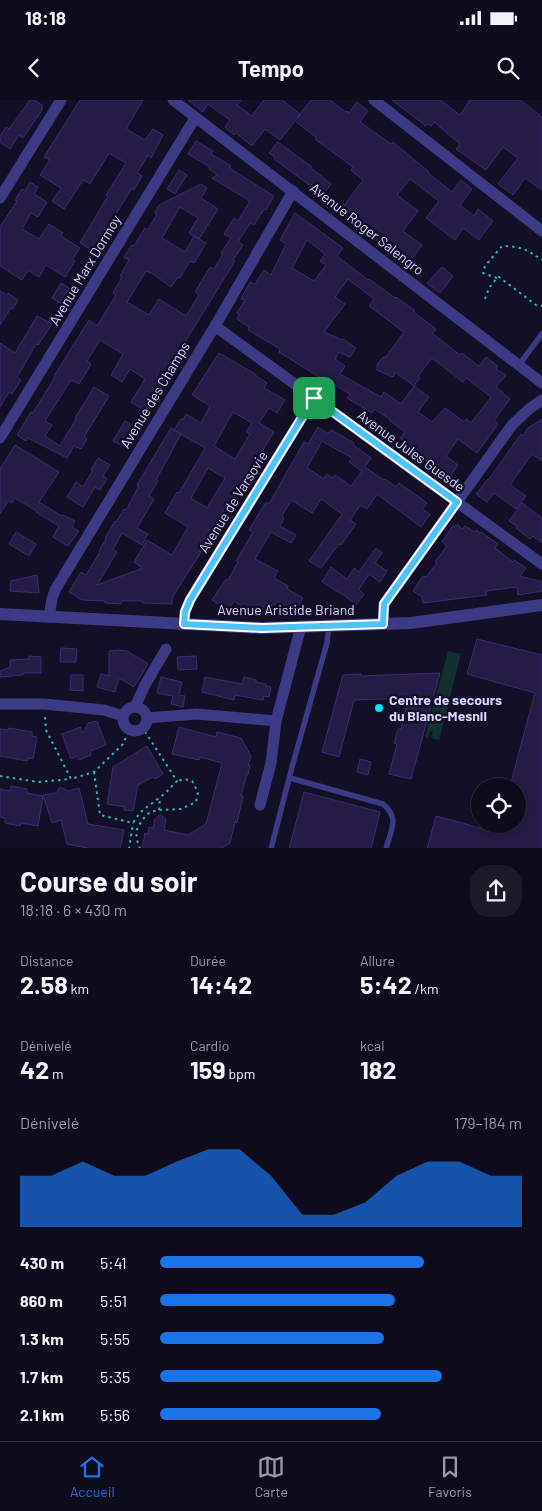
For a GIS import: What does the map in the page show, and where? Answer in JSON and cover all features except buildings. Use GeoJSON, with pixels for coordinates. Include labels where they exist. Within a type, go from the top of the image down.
{"type":"FeatureCollection","features":[{"type":"Feature","properties":{"kind":"street"},"geometry":{"type":"LineString","coordinates":[[50,100],[52,106],[51,115]]}},
{"type":"Feature","properties":{"kind":"street"},"geometry":{"type":"LineString","coordinates":[[0,198],[61,100]]}},
{"type":"Feature","properties":{"kind":"street","name":"Avenue Roger Salengro"},"geometry":{"type":"LineString","coordinates":[[173,100],[542,383]]}},
{"type":"Feature","properties":{"kind":"street"},"geometry":{"type":"LineString","coordinates":[[374,100],[542,230]]}},
{"type":"Feature","properties":{"kind":"street","name":"Avenue Marx Dormoy"},"geometry":{"type":"LineString","coordinates":[[0,438],[195,118]]}},
{"type":"Feature","properties":{"kind":"street","name":"Avenue des Champs"},"geometry":{"type":"LineString","coordinates":[[49,617],[55,590],[215,326],[293,191]]}},
{"type":"Feature","properties":{"kind":"street","name":"Avenue Jules Guesde"},"geometry":{"type":"LineString","coordinates":[[215,326],[542,564]]}},
{"type":"Feature","properties":{"kind":"street","name":"Avenue de Varsovie"},"geometry":{"type":"LineString","coordinates":[[184,624],[185,612],[190,600],[314,398]]}},
{"type":"Feature","properties":{"kind":"street"},"geometry":{"type":"LineString","coordinates":[[383,624],[384,604],[512,425],[542,400]]}},
{"type":"Feature","properties":{"kind":"street","name":"Avenue Aristide Briand"},"geometry":{"type":"LineString","coordinates":[[0,614],[262,628],[411,623],[542,605]]}},
{"type":"Feature","properties":{"kind":"street"},"geometry":{"type":"LineString","coordinates":[[260,805],[271,763],[276,721],[301,626]]}},
{"type":"Feature","properties":{"kind":"street"},"geometry":{"type":"LineString","coordinates":[[135,707],[145,685],[166,649]]}},
{"type":"Feature","properties":{"kind":"street"},"geometry":{"type":"LineString","coordinates":[[0,704],[44,704],[104,710],[123,716]]}},
{"type":"Feature","properties":{"kind":"street"},"geometry":{"type":"LineString","coordinates":[[145,723],[146,714],[142,709],[128,708],[123,716],[124,725],[129,730],[135,731],[145,723],[197,714],[276,721]]}},
{"type":"Feature","properties":{"kind":"lane"},"geometry":{"type":"LineString","coordinates":[[519,365],[542,334]]}},
{"type":"Feature","properties":{"kind":"lane"},"geometry":{"type":"LineString","coordinates":[[272,848],[327,643],[329,626]]}},
{"type":"Feature","properties":{"kind":"lane"},"geometry":{"type":"LineString","coordinates":[[290,778],[383,804],[391,810],[394,818],[386,848]]}},
{"type":"Feature","properties":{"kind":"path"},"geometry":{"type":"LineString","coordinates":[[542,260],[524,249],[502,246],[485,266],[483,273],[497,278],[500,277],[536,305],[542,306]]}},
{"type":"Feature","properties":{"kind":"path"},"geometry":{"type":"LineString","coordinates":[[485,300],[489,288],[497,278]]}},
{"type":"Feature","properties":{"kind":"path"},"geometry":{"type":"LineString","coordinates":[[44,704],[46,730],[71,779]]}},
{"type":"Feature","properties":{"kind":"path"},"geometry":{"type":"LineString","coordinates":[[145,723],[177,781]]}},
{"type":"Feature","properties":{"kind":"path"},"geometry":{"type":"LineString","coordinates":[[0,776],[38,782],[71,779],[94,772],[123,744],[129,730]]}},
{"type":"Feature","properties":{"kind":"path"},"geometry":{"type":"LineString","coordinates":[[94,772],[100,814],[133,822]]}},
{"type":"Feature","properties":{"kind":"path"},"geometry":{"type":"LineString","coordinates":[[129,848],[133,822],[138,814],[150,803],[160,798],[177,781],[184,778],[192,781],[198,792],[196,802],[181,809],[150,812],[142,820],[136,831],[140,848]]}},
{"type":"Feature","properties":{"kind":"path"},"geometry":{"type":"LineString","coordinates":[[159,810],[160,798]]}},
{"type":"Feature","properties":{"kind":"green space"},"geometry":{"type":"Polygon","coordinates":[[[448,651],[461,654],[439,740],[431,738],[433,732],[430,731],[428,738],[425,737],[448,651]]]}},
{"type":"Feature","properties":{"kind":"place","name":"Centre de secours du Blanc-Mesnil"},"geometry":{"type":"Point","coordinates":[379,708]}},
{"type":"Feature","properties":{"kind":"route"},"geometry":{"type":"LineString","coordinates":[[314,398],[457,502],[384,604],[383,624],[262,628],[184,624],[185,612],[190,600],[314,398]]}}]}
